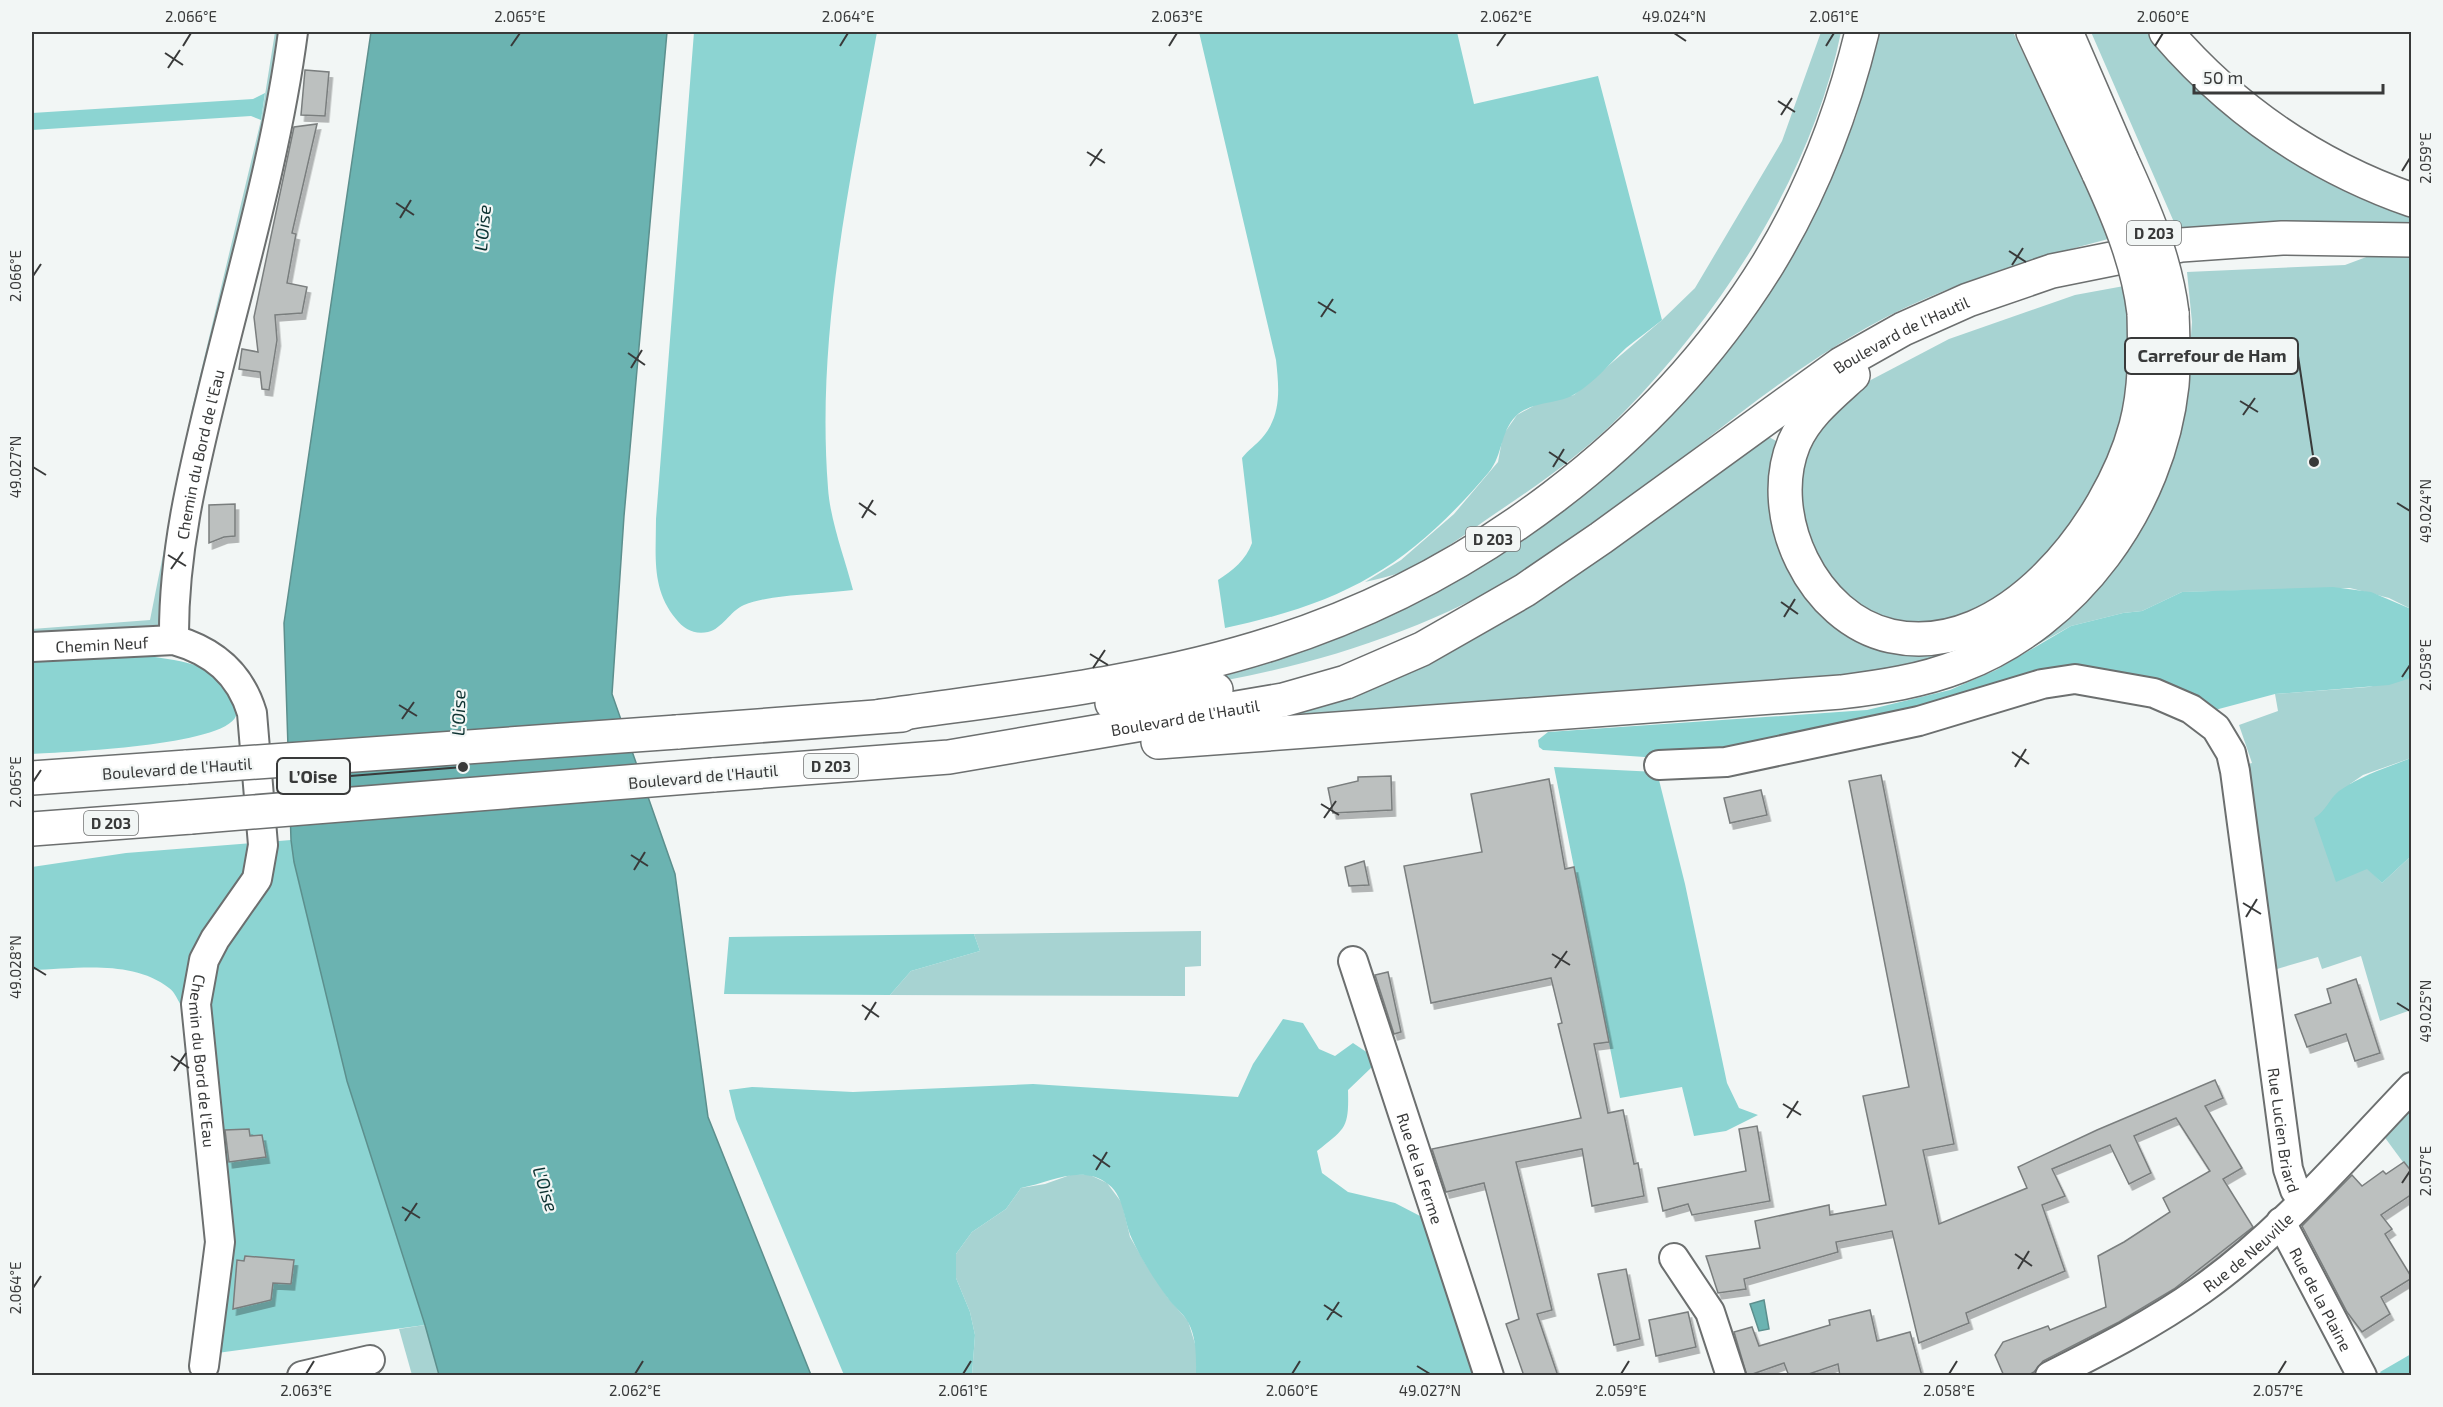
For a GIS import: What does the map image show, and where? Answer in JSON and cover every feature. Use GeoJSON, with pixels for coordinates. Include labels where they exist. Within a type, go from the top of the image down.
{"type":"FeatureCollection","features":[{"type":"Feature","properties":{"kind":"main road","name":"D 203"},"geometry":{"type":"LineString","coordinates":[[880,717],[1149,677],[1277,642],[1367,606],[1430,576],[1511,527],[1597,460],[1647,414],[1684,376],[1746,298],[1793,220],[1818,168],[1849,85],[1862,32]]}},
{"type":"Feature","properties":{"kind":"main road"},"geometry":{"type":"LineString","coordinates":[[2033,32],[2110,166]]}},
{"type":"Feature","properties":{"kind":"main road","name":"D 203"},"geometry":{"type":"LineString","coordinates":[[1934,314],[1871,360],[1813,414],[1794,443],[1787,476],[1786,494],[1791,531],[1812,578],[1832,602],[1858,622],[1890,636],[1906,638],[1944,636],[1963,630],[2000,612],[2035,587],[2082,538],[2118,476],[2136,425],[2158,313],[2164,266],[2156,237],[2110,166],[2066,32]]}},
{"type":"Feature","properties":{"kind":"main road"},"geometry":{"type":"LineString","coordinates":[[2166,32],[2216,84],[2277,133],[2342,172],[2412,200]]}},
{"type":"Feature","properties":{"kind":"main road","name":"Boulevard de l'Hautil"},"geometry":{"type":"LineString","coordinates":[[32,829],[949,757],[1183,718],[1310,693],[1384,667],[1462,625],[1562,566],[1831,370],[1869,347],[1934,314],[2052,271],[2181,245],[2282,238],[2412,240]]}},
{"type":"Feature","properties":{"kind":"main road","name":"D 203"},"geometry":{"type":"LineString","coordinates":[[949,757],[1840,692],[1890,686],[1960,667],[2005,645],[2034,625],[2081,584],[2113,544],[2146,479],[2162,433],[2172,387],[2158,313]]}},
{"type":"Feature","properties":{"kind":"main road","name":"Boulevard de l'Hautil"},"geometry":{"type":"LineString","coordinates":[[32,778],[880,717],[1053,708],[1163,698],[1291,677],[1344,663],[1462,625]]}},
{"type":"Feature","properties":{"kind":"street","name":"Chemin du Bord de l'Eau"},"geometry":{"type":"LineString","coordinates":[[204,1366],[220,1242],[196,1004],[204,960],[215,939],[257,879],[263,845],[252,713],[248,698],[226,666],[197,646],[174,640],[176,575],[193,473],[283,100],[293,32]]}},
{"type":"Feature","properties":{"kind":"street","name":"Chemin Neuf"},"geometry":{"type":"LineString","coordinates":[[32,647],[174,640]]}},
{"type":"Feature","properties":{"kind":"street","name":"Rue Lucien Briard"},"geometry":{"type":"LineString","coordinates":[[1659,765],[1726,762],[1920,722],[2062,680],[2082,679],[2118,685],[2173,700],[2191,709],[2216,728],[2231,753],[2289,1168],[2295,1190],[2302,1200]]}},
{"type":"Feature","properties":{"kind":"street","name":"Rue de la Ferme"},"geometry":{"type":"LineString","coordinates":[[1353,961],[1489,1376]]}},
{"type":"Feature","properties":{"kind":"street","name":"Rue de Neuville"},"geometry":{"type":"LineString","coordinates":[[2050,1376],[2115,1344],[2201,1290],[2240,1260],[2281,1222],[2412,1087]]}},
{"type":"Feature","properties":{"kind":"street","name":"Rue de la Plaine"},"geometry":{"type":"LineString","coordinates":[[2281,1222],[2362,1376]]}},
{"type":"Feature","properties":{"kind":"street"},"geometry":{"type":"LineString","coordinates":[[1674,1258],[1710,1312],[1731,1376]]}},
{"type":"Feature","properties":{"kind":"street"},"geometry":{"type":"LineString","coordinates":[[302,1376],[370,1360]]}},
{"type":"Feature","properties":{"kind":"shaded area"},"geometry":{"type":"Polygon","coordinates":[[[275,32],[285,32],[163,619],[157,626],[146,630],[32,638],[32,629],[150,620],[192,409],[261,120],[275,32]]]}},
{"type":"Feature","properties":{"kind":"shaded area"},"geometry":{"type":"Polygon","coordinates":[[[694,32],[877,32],[846,202],[831,316],[827,373],[826,430],[829,500],[853,590],[782,596],[755,601],[734,611],[713,630],[703,633],[694,632],[682,626],[668,608],[659,584],[656,559],[656,519],[694,32]]]}},
{"type":"Feature","properties":{"kind":"shaded area"},"geometry":{"type":"Polygon","coordinates":[[[1199,32],[1457,32],[1474,104],[1598,76],[1662,320],[1626,348],[1596,378],[1575,394],[1561,400],[1530,407],[1516,416],[1507,429],[1497,458],[1489,472],[1460,505],[1402,556],[1373,576],[1341,592],[1268,618],[1225,628],[1218,580],[1238,564],[1252,543],[1242,458],[1262,438],[1273,420],[1278,401],[1278,381],[1276,360],[1199,32]]]}},
{"type":"Feature","properties":{"kind":"shaded area"},"geometry":{"type":"Polygon","coordinates":[[[1821,32],[1841,32],[1828,84],[1809,136],[1786,187],[1759,237],[1696,330],[1624,412],[1563,466],[1428,558],[1399,573],[1365,582],[1401,560],[1454,514],[1498,462],[1503,435],[1517,415],[1539,403],[1574,395],[1662,320],[1695,288],[1782,141],[1821,32]]]}},
{"type":"Feature","properties":{"kind":"shaded area"},"geometry":{"type":"Polygon","coordinates":[[[1879,32],[2013,32],[2112,238],[2049,255],[1955,286],[1866,328],[1779,384],[1614,511],[1528,569],[1488,592],[1404,630],[1361,646],[1272,671],[1182,688],[1336,634],[1691,393],[1748,321],[1817,207],[1835,170],[1856,117],[1879,32]]]}},
{"type":"Feature","properties":{"kind":"shaded area"},"geometry":{"type":"Polygon","coordinates":[[[2091,32],[2146,32],[2209,98],[2255,136],[2280,154],[2334,183],[2411,212],[2411,224],[2265,223],[2177,229],[2091,32]]]}},
{"type":"Feature","properties":{"kind":"shaded area"},"geometry":{"type":"Polygon","coordinates":[[[265,93],[261,120],[251,116],[32,130],[32,113],[253,99],[265,93]]]}},
{"type":"Feature","properties":{"kind":"shaded area"},"geometry":{"type":"Polygon","coordinates":[[[2369,256],[2411,257],[2411,609],[2389,598],[2350,588],[2182,592],[2142,611],[2123,613],[2071,626],[2031,648],[2072,611],[2189,363],[2192,322],[2187,272],[2345,265],[2369,256]]]}},
{"type":"Feature","properties":{"kind":"shaded area"},"geometry":{"type":"Polygon","coordinates":[[[2124,286],[2129,320],[2130,366],[2126,408],[2109,465],[2056,548],[2002,596],[1945,621],[1918,625],[1888,620],[1854,603],[1824,574],[1801,516],[1801,470],[1814,430],[1867,382],[1949,339],[2075,295],[2124,286]]]}},
{"type":"Feature","properties":{"kind":"shaded area"},"geometry":{"type":"Polygon","coordinates":[[[1767,436],[1780,443],[1803,588],[1957,651],[1892,672],[1290,719],[1288,708],[1469,641],[1515,615],[1603,557],[1767,436]]]}},
{"type":"Feature","properties":{"kind":"shaded area"},"geometry":{"type":"Polygon","coordinates":[[[2333,587],[2371,592],[2411,609],[2411,678],[2389,685],[2275,694],[2215,710],[2138,676],[2103,669],[2069,668],[1998,689],[1725,754],[1659,758],[1543,750],[1539,747],[1538,740],[1548,732],[1867,710],[1950,690],[1996,670],[2071,626],[2123,613],[2142,611],[2182,592],[2333,587]]]}},
{"type":"Feature","properties":{"kind":"shaded area"},"geometry":{"type":"Polygon","coordinates":[[[143,655],[193,664],[215,675],[224,683],[230,694],[236,708],[236,716],[225,726],[175,741],[107,749],[32,754],[32,659],[143,655]]]}},
{"type":"Feature","properties":{"kind":"shaded area"},"geometry":{"type":"Polygon","coordinates":[[[2411,678],[2411,758],[2363,775],[2350,784],[2368,869],[2382,883],[2411,856],[2411,1010],[2380,1021],[2361,956],[2322,969],[2318,957],[2277,969],[2244,765],[2252,763],[2239,725],[2278,711],[2275,694],[2368,687],[2411,678]]]}},
{"type":"Feature","properties":{"kind":"shaded area"},"geometry":{"type":"Polygon","coordinates":[[[2411,758],[2411,856],[2382,883],[2367,869],[2336,882],[2314,818],[2339,791],[2356,780],[2411,758]]]}},
{"type":"Feature","properties":{"kind":"shaded area"},"geometry":{"type":"Polygon","coordinates":[[[1554,767],[1657,772],[1685,884],[1727,1083],[1739,1108],[1758,1115],[1726,1131],[1694,1136],[1682,1087],[1620,1098],[1554,767]]]}},
{"type":"Feature","properties":{"kind":"shaded area"},"geometry":{"type":"Polygon","coordinates":[[[291,840],[294,862],[347,1081],[425,1325],[195,1356],[211,1232],[182,1007],[169,988],[138,973],[103,968],[32,970],[32,867],[126,853],[291,840]]]}},
{"type":"Feature","properties":{"kind":"shaded area"},"geometry":{"type":"Polygon","coordinates":[[[1201,931],[1201,966],[1185,967],[1185,996],[890,995],[911,971],[980,951],[974,934],[1201,931]]]}},
{"type":"Feature","properties":{"kind":"shaded area"},"geometry":{"type":"Polygon","coordinates":[[[974,934],[980,951],[911,971],[890,995],[724,994],[729,937],[974,934]]]}},
{"type":"Feature","properties":{"kind":"shaded area"},"geometry":{"type":"Polygon","coordinates":[[[1283,1019],[1303,1023],[1319,1049],[1335,1056],[1353,1043],[1368,1053],[1372,1067],[1348,1090],[1348,1112],[1344,1126],[1317,1151],[1322,1173],[1348,1192],[1395,1203],[1422,1217],[1477,1375],[1196,1375],[1196,1355],[1191,1328],[1167,1297],[1139,1254],[1116,1193],[1112,1187],[1095,1177],[1074,1175],[1021,1188],[1006,1209],[972,1232],[956,1254],[956,1278],[970,1312],[975,1335],[972,1375],[844,1375],[736,1119],[729,1090],[752,1087],[853,1092],[1033,1084],[1238,1097],[1253,1064],[1283,1019]]]}},
{"type":"Feature","properties":{"kind":"shaded area"},"geometry":{"type":"Polygon","coordinates":[[[2411,1107],[2411,1173],[2383,1135],[2411,1107]]]}},
{"type":"Feature","properties":{"kind":"shaded area"},"geometry":{"type":"Polygon","coordinates":[[[1073,1174],[1090,1175],[1107,1183],[1122,1203],[1130,1237],[1168,1298],[1188,1321],[1196,1347],[1196,1375],[972,1375],[975,1335],[970,1312],[956,1278],[956,1254],[972,1232],[1006,1209],[1021,1188],[1045,1184],[1073,1174]]]}},
{"type":"Feature","properties":{"kind":"shaded area"},"geometry":{"type":"Polygon","coordinates":[[[425,1325],[439,1375],[412,1375],[399,1329],[425,1325]]]}},
{"type":"Feature","properties":{"kind":"shaded area"},"geometry":{"type":"Polygon","coordinates":[[[2411,1354],[2411,1375],[2382,1375],[2380,1372],[2411,1354]]]}},
{"type":"Feature","properties":{"kind":"water","name":"L'Oise"},"geometry":{"type":"Polygon","coordinates":[[[371,32],[667,32],[624,516],[612,694],[675,874],[708,1117],[811,1375],[439,1375],[347,1081],[294,862],[291,840],[284,623],[371,32]]]}},
{"type":"Feature","properties":{"kind":"water"},"geometry":{"type":"Polygon","coordinates":[[[1764,1300],[1769,1329],[1759,1331],[1750,1304],[1764,1300]]]}},
{"type":"Feature","properties":{"kind":"building"},"geometry":{"type":"Polygon","coordinates":[[[305,70],[329,72],[325,116],[301,115],[305,70]]]}},
{"type":"Feature","properties":{"kind":"building"},"geometry":{"type":"Polygon","coordinates":[[[317,124],[292,233],[296,234],[287,283],[307,287],[302,313],[275,315],[277,340],[269,390],[262,389],[260,372],[239,369],[242,349],[258,352],[254,317],[294,127],[317,124]]]}},
{"type":"Feature","properties":{"kind":"building"},"geometry":{"type":"Polygon","coordinates":[[[235,504],[235,536],[224,537],[209,543],[209,505],[235,504]]]}},
{"type":"Feature","properties":{"kind":"building"},"geometry":{"type":"Polygon","coordinates":[[[1881,775],[1954,1144],[1923,1150],[1939,1224],[2027,1188],[2018,1167],[2097,1130],[2215,1080],[2223,1098],[2205,1106],[2242,1168],[2223,1179],[2253,1227],[2174,1289],[2119,1322],[2043,1361],[2034,1372],[2027,1376],[2004,1376],[1995,1355],[2003,1342],[2048,1326],[2050,1330],[2106,1307],[2098,1256],[2170,1212],[2163,1198],[2210,1171],[2176,1118],[2134,1136],[2151,1173],[2129,1184],[2110,1145],[2052,1169],[2065,1196],[2042,1205],[2065,1271],[1966,1313],[1969,1323],[1919,1343],[1892,1231],[1836,1242],[1838,1252],[1744,1279],[1746,1289],[1718,1293],[1706,1256],[1760,1248],[1755,1221],[1829,1205],[1830,1215],[1886,1205],[1863,1096],[1909,1087],[1849,781],[1881,775]]]}},
{"type":"Feature","properties":{"kind":"building"},"geometry":{"type":"Polygon","coordinates":[[[1391,776],[1392,810],[1333,813],[1328,788],[1358,781],[1358,777],[1391,776]]]}},
{"type":"Feature","properties":{"kind":"building"},"geometry":{"type":"Polygon","coordinates":[[[1549,779],[1565,869],[1574,867],[1609,1042],[1594,1044],[1608,1113],[1623,1110],[1634,1164],[1638,1163],[1644,1196],[1592,1206],[1582,1149],[1516,1162],[1552,1310],[1537,1314],[1558,1376],[1524,1376],[1506,1324],[1519,1319],[1484,1183],[1446,1192],[1432,1149],[1581,1118],[1558,1024],[1562,1023],[1551,978],[1431,1003],[1404,866],[1482,852],[1471,794],[1549,779]]]}},
{"type":"Feature","properties":{"kind":"building"},"geometry":{"type":"Polygon","coordinates":[[[1761,790],[1767,815],[1730,823],[1724,798],[1761,790]]]}},
{"type":"Feature","properties":{"kind":"building"},"geometry":{"type":"Polygon","coordinates":[[[1364,861],[1369,885],[1349,886],[1345,867],[1364,861]]]}},
{"type":"Feature","properties":{"kind":"building"},"geometry":{"type":"Polygon","coordinates":[[[1388,972],[1401,1032],[1394,1034],[1375,975],[1388,972]]]}},
{"type":"Feature","properties":{"kind":"building"},"geometry":{"type":"Polygon","coordinates":[[[2356,979],[2380,1053],[2355,1061],[2346,1034],[2307,1047],[2295,1015],[2331,1003],[2327,989],[2356,979]]]}},
{"type":"Feature","properties":{"kind":"building"},"geometry":{"type":"Polygon","coordinates":[[[1757,1126],[1770,1201],[1692,1215],[1688,1204],[1663,1211],[1658,1188],[1746,1171],[1739,1129],[1757,1126]]]}},
{"type":"Feature","properties":{"kind":"building"},"geometry":{"type":"Polygon","coordinates":[[[249,1129],[250,1136],[262,1135],[266,1157],[229,1162],[225,1130],[249,1129]]]}},
{"type":"Feature","properties":{"kind":"building"},"geometry":{"type":"Polygon","coordinates":[[[2404,1162],[2412,1172],[2412,1194],[2381,1215],[2392,1229],[2385,1234],[2412,1278],[2381,1297],[2390,1314],[2362,1332],[2347,1312],[2302,1226],[2352,1175],[2362,1186],[2383,1171],[2386,1174],[2404,1162]]]}},
{"type":"Feature","properties":{"kind":"building"},"geometry":{"type":"Polygon","coordinates":[[[245,1256],[294,1260],[291,1284],[273,1283],[271,1300],[233,1309],[237,1260],[244,1261],[245,1256]]]}},
{"type":"Feature","properties":{"kind":"building"},"geometry":{"type":"Polygon","coordinates":[[[1626,1269],[1640,1339],[1614,1345],[1598,1274],[1626,1269]]]}},
{"type":"Feature","properties":{"kind":"building"},"geometry":{"type":"Polygon","coordinates":[[[1870,1310],[1877,1341],[1910,1332],[1922,1376],[1840,1376],[1838,1364],[1803,1376],[1789,1376],[1784,1363],[1747,1376],[1734,1332],[1752,1327],[1759,1346],[1830,1325],[1829,1320],[1870,1310]]]}},
{"type":"Feature","properties":{"kind":"building"},"geometry":{"type":"Polygon","coordinates":[[[1688,1312],[1696,1347],[1656,1356],[1649,1320],[1688,1312]]]}},
{"type":"Feature","properties":{"kind":"place","name":"Carrefour de Ham"},"geometry":{"type":"Point","coordinates":[2314,462]}},
{"type":"Feature","properties":{"kind":"place","name":"L’Oise"},"geometry":{"type":"Point","coordinates":[463,767]}}]}
